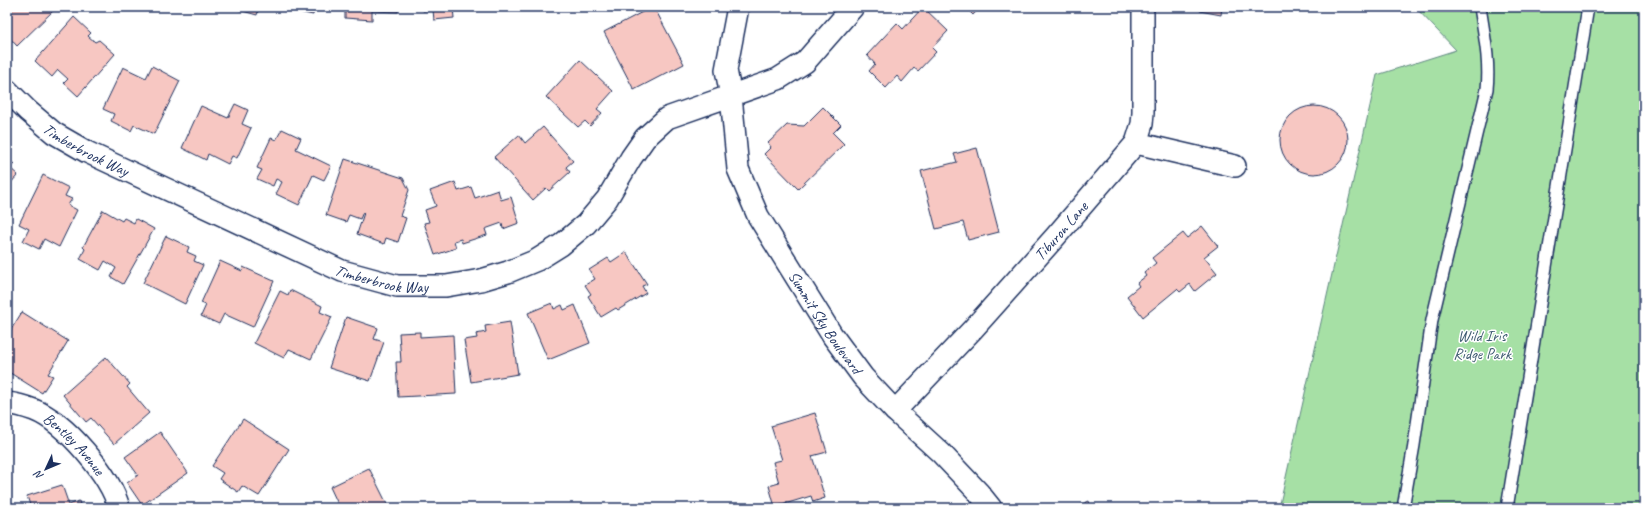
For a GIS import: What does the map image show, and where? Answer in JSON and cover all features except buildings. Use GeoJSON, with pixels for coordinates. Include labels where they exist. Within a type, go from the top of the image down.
{"type":"FeatureCollection","features":[{"type":"Feature","properties":{"kind":"street","name":"Summit Sky Boulevard"},"geometry":{"type":"LineString","coordinates":[[738,7],[726,70],[731,96],[738,169],[758,216],[832,335],[864,377],[895,412],[942,453],[991,508]]}},
{"type":"Feature","properties":{"kind":"street"},"geometry":{"type":"LineString","coordinates":[[731,96],[778,79],[805,62],[853,7]]}},
{"type":"Feature","properties":{"kind":"street","name":"Tiburon Lane"},"geometry":{"type":"LineString","coordinates":[[895,412],[973,329],[1072,218],[1136,143],[1142,124],[1143,113],[1143,13]]}},
{"type":"Feature","properties":{"kind":"street","name":"Timberbrook Way"},"geometry":{"type":"LineString","coordinates":[[7,90],[28,111],[54,133],[87,152],[342,271],[397,286],[446,286],[481,280],[508,272],[537,260],[561,245],[586,224],[607,199],[631,158],[645,138],[667,118],[731,96]]}},
{"type":"Feature","properties":{"kind":"street"},"geometry":{"type":"LineString","coordinates":[[1136,143],[1235,166]]}},
{"type":"Feature","properties":{"kind":"street","name":"Bentley Avenue"},"geometry":{"type":"LineString","coordinates":[[7,403],[35,410],[58,426],[86,452],[106,478],[119,508]]}},
{"type":"Feature","properties":{"kind":"lane"},"geometry":{"type":"LineString","coordinates":[[1403,508],[1414,445],[1432,320],[1487,89],[1487,50],[1480,7]]}},
{"type":"Feature","properties":{"kind":"lane"},"geometry":{"type":"LineString","coordinates":[[1507,508],[1588,7]]}},
{"type":"Feature","properties":{"kind":"green space","name":"Wild Iris Ridge Park"},"geometry":{"type":"Polygon","coordinates":[[[1415,7],[1644,7],[1644,508],[1279,508],[1377,75],[1456,50],[1415,7]]]}}]}
